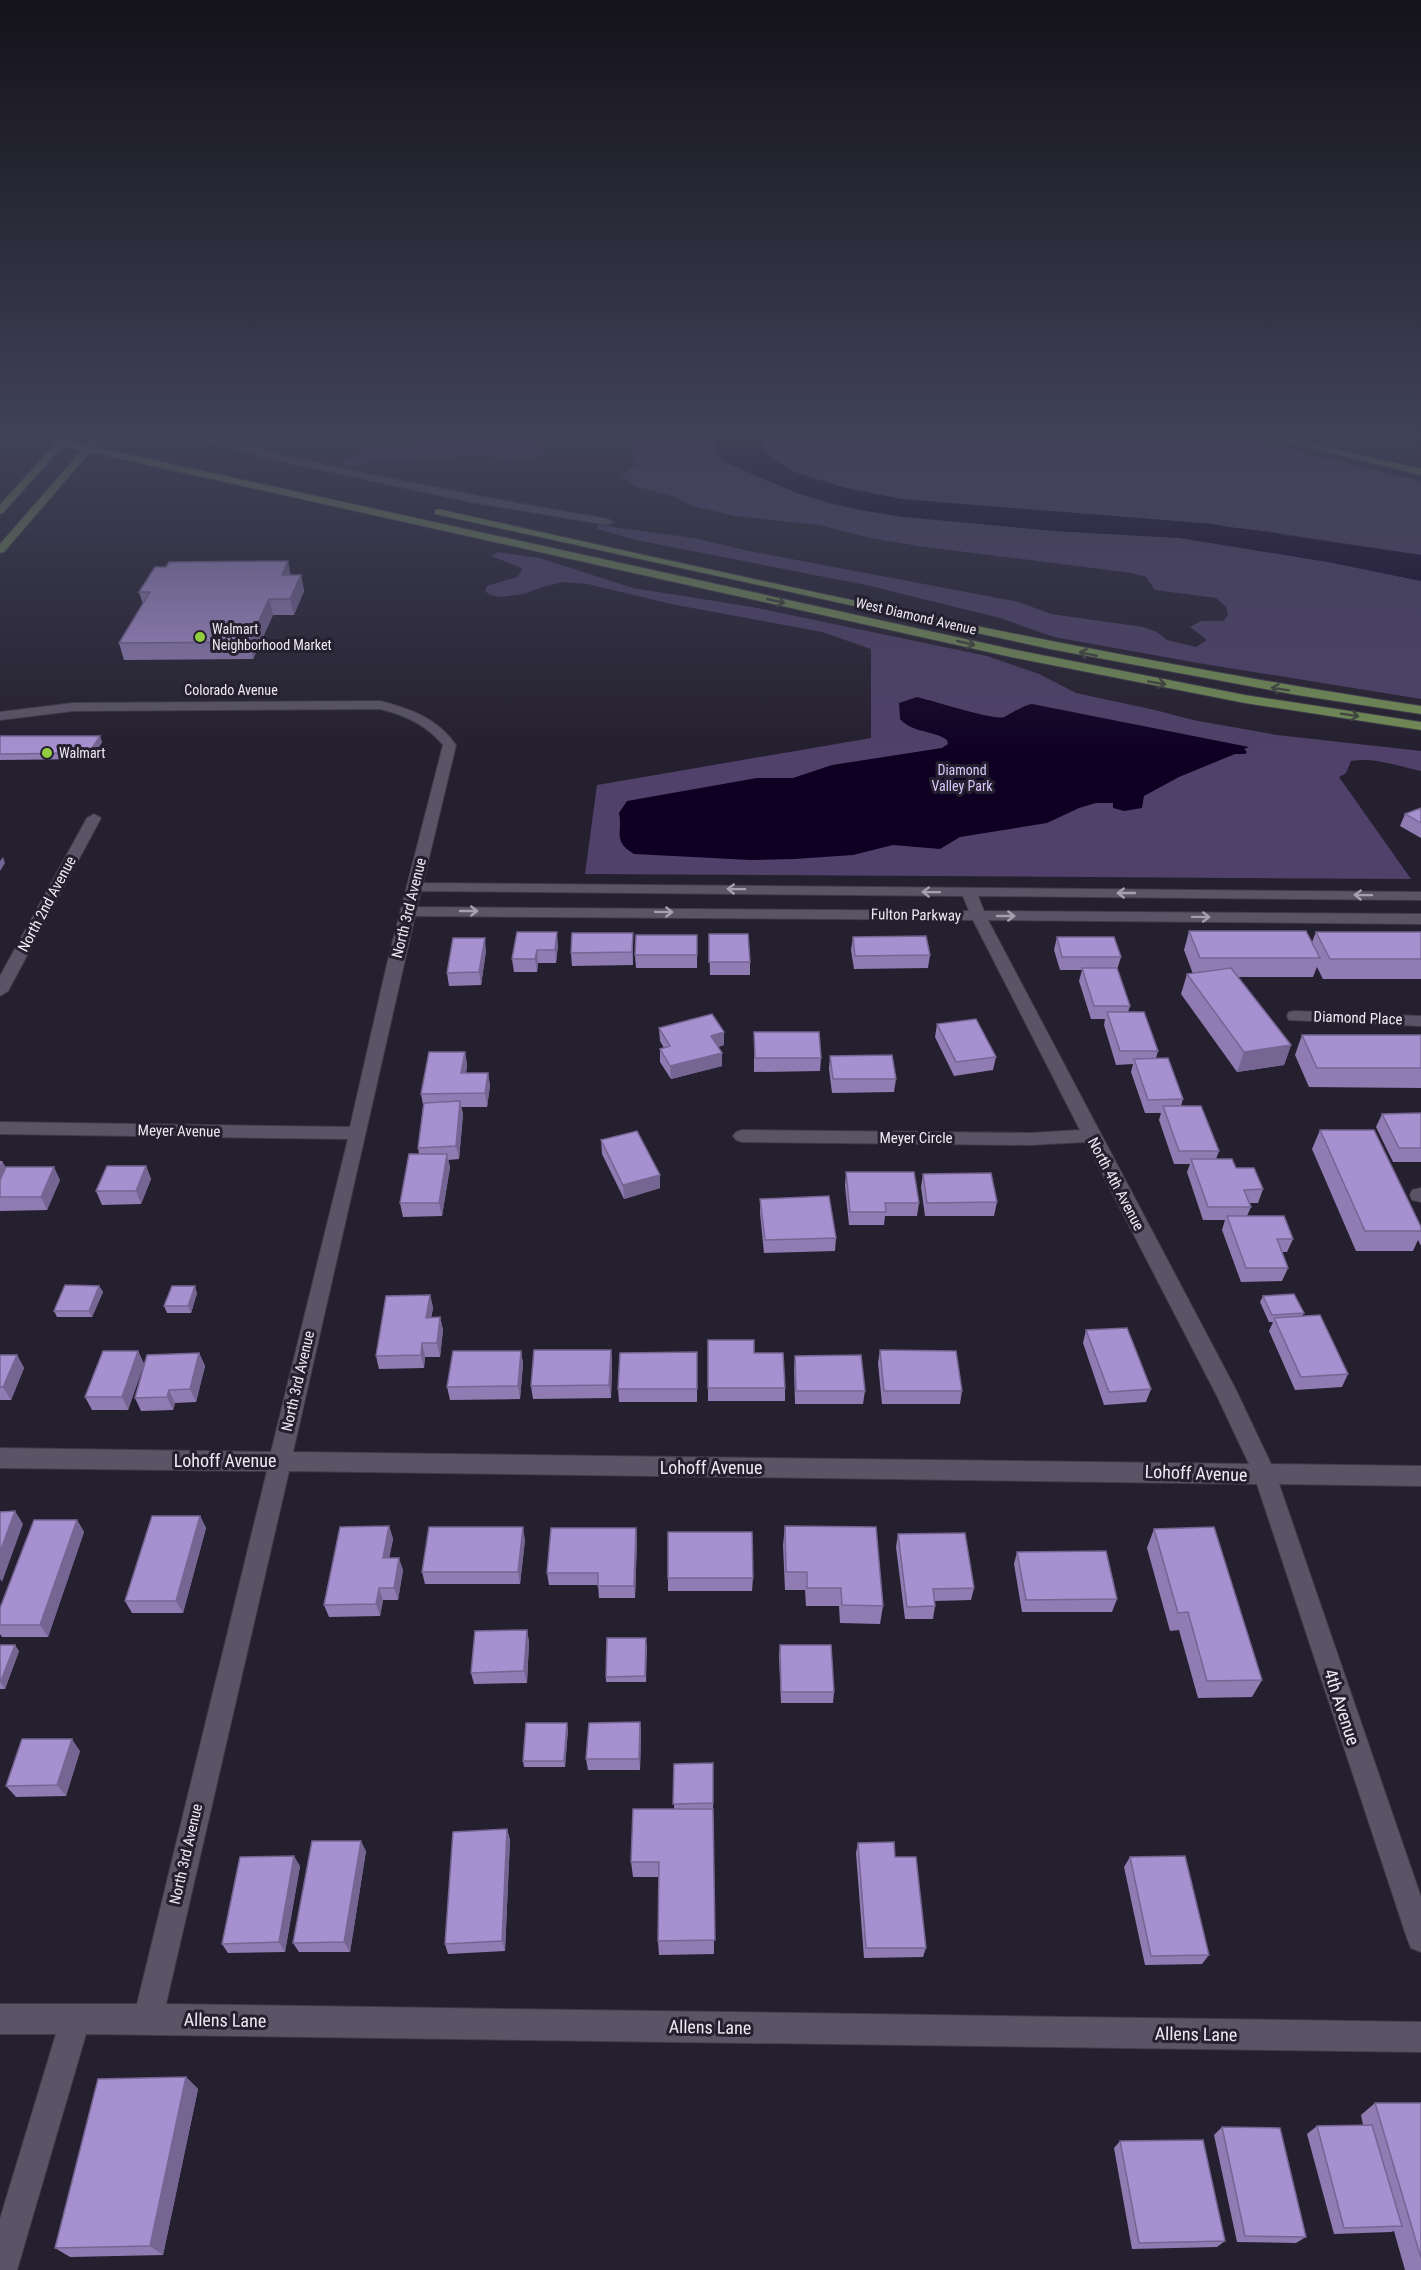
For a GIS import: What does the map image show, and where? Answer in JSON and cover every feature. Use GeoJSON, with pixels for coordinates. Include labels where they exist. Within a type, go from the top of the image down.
{"type":"FeatureCollection","features":[{"type":"Feature","properties":{"kind":"main road","name":"West Diamond Avenue"},"geometry":{"type":"LineString","coordinates":[[502,540],[1011,653],[1245,699],[1421,726]]}},
{"type":"Feature","properties":{"kind":"main road","name":"West Diamond Avenue"},"geometry":{"type":"LineString","coordinates":[[563,540],[1039,644],[1260,685],[1421,710]]}},
{"type":"Feature","properties":{"kind":"street","name":"Colorado Avenue"},"geometry":{"type":"LineString","coordinates":[[0,716],[73,707],[380,705],[408,711],[426,721],[442,734],[450,745]]}},
{"type":"Feature","properties":{"kind":"street","name":"North 3rd Avenue"},"geometry":{"type":"LineString","coordinates":[[148,2019],[358,1133],[395,964],[450,745]]}},
{"type":"Feature","properties":{"kind":"street","name":"North 2nd Avenue"},"geometry":{"type":"LineString","coordinates":[[0,991],[94,818]]}},
{"type":"Feature","properties":{"kind":"street","name":"Fulton Parkway"},"geometry":{"type":"LineString","coordinates":[[416,887],[1421,896]]}},
{"type":"Feature","properties":{"kind":"street","name":"North 4th Avenue"},"geometry":{"type":"LineString","coordinates":[[969,892],[978,916],[1090,1136],[1227,1394],[1265,1475]]}},
{"type":"Feature","properties":{"kind":"street","name":"Fulton Parkway"},"geometry":{"type":"LineString","coordinates":[[410,911],[1421,919]]}},
{"type":"Feature","properties":{"kind":"street","name":"Diamond Place"},"geometry":{"type":"LineString","coordinates":[[1295,1016],[1421,1021]]}},
{"type":"Feature","properties":{"kind":"street","name":"Meyer Avenue"},"geometry":{"type":"LineString","coordinates":[[0,1128],[358,1133]]}},
{"type":"Feature","properties":{"kind":"street","name":"Meyer Circle"},"geometry":{"type":"LineString","coordinates":[[742,1136],[1030,1139],[1090,1136]]}},
{"type":"Feature","properties":{"kind":"street","name":"Lohoff Avenue"},"geometry":{"type":"LineString","coordinates":[[0,1458],[1421,1476]]}},
{"type":"Feature","properties":{"kind":"street","name":"4th Avenue"},"geometry":{"type":"LineString","coordinates":[[1265,1475],[1421,1938]]}},
{"type":"Feature","properties":{"kind":"street","name":"Allens Lane"},"geometry":{"type":"LineString","coordinates":[[0,2019],[148,2019],[1421,2037]]}},
{"type":"Feature","properties":{"kind":"street"},"geometry":{"type":"LineString","coordinates":[[1,2270],[75,2020]]}},
{"type":"Feature","properties":{"kind":"green space"},"geometry":{"type":"Polygon","coordinates":[[[636,540],[702,540],[749,551],[1019,602],[1051,614],[1143,627],[1157,632],[1167,640],[1196,647],[1207,640],[1190,627],[1201,621],[1224,621],[1228,614],[1226,607],[1216,598],[1155,590],[1146,577],[1132,573],[882,540],[1192,540],[1328,562],[1421,581],[1421,699],[1054,637],[1000,618],[866,585],[636,540]]]}},
{"type":"Feature","properties":{"kind":"green space"},"geometry":{"type":"Polygon","coordinates":[[[1323,540],[1421,540],[1421,555],[1323,540]]]}},
{"type":"Feature","properties":{"kind":"green space","name":"Diamond Valley Park"},"geometry":{"type":"Polygon","coordinates":[[[498,552],[539,558],[633,588],[752,607],[987,656],[1039,674],[1076,693],[1193,720],[1277,735],[1421,751],[1421,771],[1378,761],[1360,760],[1351,761],[1346,773],[1339,777],[1411,879],[585,874],[597,785],[871,738],[871,649],[822,632],[671,604],[588,584],[564,582],[524,594],[501,597],[490,595],[485,591],[487,586],[517,577],[522,568],[491,556],[498,552]]]}},
{"type":"Feature","properties":{"kind":"shaded area"},"geometry":{"type":"Polygon","coordinates":[[[1192,540],[1316,540],[1421,555],[1421,581],[1328,562],[1192,540]]]}},
{"type":"Feature","properties":{"kind":"shaded area"},"geometry":{"type":"Polygon","coordinates":[[[917,697],[998,717],[1004,717],[1032,704],[1249,747],[1244,749],[1247,752],[1245,754],[1235,754],[1179,777],[1144,796],[1142,808],[1124,811],[1113,808],[1113,803],[1096,803],[1047,823],[960,837],[940,849],[893,845],[853,855],[751,860],[634,854],[621,841],[619,813],[627,801],[757,778],[793,778],[832,765],[942,748],[948,744],[947,740],[910,727],[900,719],[899,703],[917,697]]]}},
{"type":"Feature","properties":{"kind":"building","name":"Walmart Neighborhood Market"},"geometry":{"type":"Polygon","coordinates":[[[288,561],[282,575],[301,575],[290,599],[269,599],[249,642],[119,643],[150,592],[139,592],[155,567],[166,567],[169,562],[288,561]]]}},
{"type":"Feature","properties":{"kind":"building","name":"Walmart"},"geometry":{"type":"Polygon","coordinates":[[[1,736],[100,736],[89,753],[0,754],[1,736]]]}},
{"type":"Feature","properties":{"kind":"building"},"geometry":{"type":"Polygon","coordinates":[[[1421,808],[1421,823],[1405,814],[1421,808]]]}},
{"type":"Feature","properties":{"kind":"building"},"geometry":{"type":"Polygon","coordinates":[[[1189,931],[1306,931],[1320,958],[1200,958],[1189,931]]]}},
{"type":"Feature","properties":{"kind":"building"},"geometry":{"type":"Polygon","coordinates":[[[517,932],[557,932],[555,950],[537,950],[535,959],[512,959],[517,932]]]}},
{"type":"Feature","properties":{"kind":"building"},"geometry":{"type":"Polygon","coordinates":[[[1316,932],[1421,932],[1421,959],[1330,959],[1316,932]]]}},
{"type":"Feature","properties":{"kind":"building"},"geometry":{"type":"Polygon","coordinates":[[[572,933],[633,933],[632,952],[571,953],[572,933]]]}},
{"type":"Feature","properties":{"kind":"building"},"geometry":{"type":"Polygon","coordinates":[[[709,934],[748,934],[750,962],[709,962],[709,934]]]}},
{"type":"Feature","properties":{"kind":"building"},"geometry":{"type":"Polygon","coordinates":[[[636,935],[697,935],[697,955],[635,955],[636,935]]]}},
{"type":"Feature","properties":{"kind":"building"},"geometry":{"type":"Polygon","coordinates":[[[926,936],[930,955],[855,956],[853,937],[926,936]]]}},
{"type":"Feature","properties":{"kind":"building"},"geometry":{"type":"Polygon","coordinates":[[[1057,937],[1114,937],[1121,957],[1062,957],[1057,937]]]}},
{"type":"Feature","properties":{"kind":"building"},"geometry":{"type":"Polygon","coordinates":[[[453,938],[485,938],[479,972],[447,973],[453,938]]]}},
{"type":"Feature","properties":{"kind":"building"},"geometry":{"type":"Polygon","coordinates":[[[1082,968],[1117,968],[1130,1006],[1094,1006],[1082,968]]]}},
{"type":"Feature","properties":{"kind":"building"},"geometry":{"type":"Polygon","coordinates":[[[1231,968],[1291,1045],[1244,1052],[1187,974],[1231,968]]]}},
{"type":"Feature","properties":{"kind":"building"},"geometry":{"type":"Polygon","coordinates":[[[1107,1012],[1144,1012],[1158,1051],[1120,1051],[1107,1012]]]}},
{"type":"Feature","properties":{"kind":"building"},"geometry":{"type":"Polygon","coordinates":[[[712,1014],[724,1032],[711,1036],[722,1053],[670,1066],[660,1049],[670,1046],[659,1028],[712,1014]]]}},
{"type":"Feature","properties":{"kind":"building"},"geometry":{"type":"Polygon","coordinates":[[[976,1019],[996,1057],[956,1062],[937,1024],[976,1019]]]}},
{"type":"Feature","properties":{"kind":"building"},"geometry":{"type":"Polygon","coordinates":[[[754,1032],[819,1032],[821,1058],[755,1058],[754,1032]]]}},
{"type":"Feature","properties":{"kind":"building"},"geometry":{"type":"Polygon","coordinates":[[[1302,1035],[1421,1035],[1421,1068],[1317,1068],[1302,1035]]]}},
{"type":"Feature","properties":{"kind":"building"},"geometry":{"type":"Polygon","coordinates":[[[429,1052],[465,1052],[461,1073],[488,1073],[485,1093],[421,1094],[429,1052]]]}},
{"type":"Feature","properties":{"kind":"building"},"geometry":{"type":"Polygon","coordinates":[[[892,1055],[896,1079],[833,1079],[830,1056],[892,1055]]]}},
{"type":"Feature","properties":{"kind":"building"},"geometry":{"type":"Polygon","coordinates":[[[1168,1058],[1183,1099],[1148,1100],[1134,1059],[1168,1058]]]}},
{"type":"Feature","properties":{"kind":"building"},"geometry":{"type":"Polygon","coordinates":[[[460,1101],[456,1146],[418,1148],[424,1103],[460,1101]]]}},
{"type":"Feature","properties":{"kind":"building"},"geometry":{"type":"Polygon","coordinates":[[[1163,1106],[1201,1106],[1219,1151],[1179,1151],[1163,1106]]]}},
{"type":"Feature","properties":{"kind":"building"},"geometry":{"type":"Polygon","coordinates":[[[1421,1113],[1421,1148],[1399,1148],[1382,1114],[1421,1113]]]}},
{"type":"Feature","properties":{"kind":"building"},"geometry":{"type":"Polygon","coordinates":[[[1320,1130],[1374,1130],[1421,1231],[1365,1231],[1320,1130]]]}},
{"type":"Feature","properties":{"kind":"building"},"geometry":{"type":"Polygon","coordinates":[[[637,1131],[660,1175],[623,1185],[601,1140],[637,1131]]]}},
{"type":"Feature","properties":{"kind":"building"},"geometry":{"type":"Polygon","coordinates":[[[409,1154],[447,1154],[439,1203],[400,1203],[409,1154]]]}},
{"type":"Feature","properties":{"kind":"building"},"geometry":{"type":"Polygon","coordinates":[[[1191,1159],[1232,1159],[1236,1168],[1254,1168],[1263,1189],[1244,1190],[1251,1207],[1208,1207],[1191,1159]]]}},
{"type":"Feature","properties":{"kind":"building"},"geometry":{"type":"Polygon","coordinates":[[[107,1166],[146,1166],[136,1191],[96,1191],[107,1166]]]}},
{"type":"Feature","properties":{"kind":"building"},"geometry":{"type":"Polygon","coordinates":[[[6,1167],[54,1167],[41,1197],[0,1197],[0,1180],[6,1167]]]}},
{"type":"Feature","properties":{"kind":"building"},"geometry":{"type":"Polygon","coordinates":[[[846,1172],[914,1172],[919,1203],[885,1203],[886,1212],[850,1212],[846,1172]]]}},
{"type":"Feature","properties":{"kind":"building"},"geometry":{"type":"Polygon","coordinates":[[[991,1173],[997,1202],[927,1203],[923,1174],[991,1173]]]}},
{"type":"Feature","properties":{"kind":"building"},"geometry":{"type":"Polygon","coordinates":[[[829,1196],[836,1238],[765,1240],[760,1199],[829,1196]]]}},
{"type":"Feature","properties":{"kind":"building"},"geometry":{"type":"Polygon","coordinates":[[[1227,1216],[1284,1216],[1293,1239],[1277,1239],[1288,1268],[1246,1268],[1227,1216]]]}},
{"type":"Feature","properties":{"kind":"building"},"geometry":{"type":"Polygon","coordinates":[[[65,1285],[99,1286],[89,1311],[54,1311],[65,1285]]]}},
{"type":"Feature","properties":{"kind":"building"},"geometry":{"type":"Polygon","coordinates":[[[172,1286],[195,1286],[188,1306],[164,1306],[172,1286]]]}},
{"type":"Feature","properties":{"kind":"building"},"geometry":{"type":"Polygon","coordinates":[[[1294,1294],[1304,1313],[1272,1315],[1263,1296],[1294,1294]]]}},
{"type":"Feature","properties":{"kind":"building"},"geometry":{"type":"Polygon","coordinates":[[[430,1295],[426,1318],[440,1317],[437,1343],[422,1343],[421,1355],[376,1356],[386,1296],[430,1295]]]}},
{"type":"Feature","properties":{"kind":"building"},"geometry":{"type":"Polygon","coordinates":[[[1320,1315],[1348,1374],[1301,1377],[1274,1318],[1320,1315]]]}},
{"type":"Feature","properties":{"kind":"building"},"geometry":{"type":"Polygon","coordinates":[[[1127,1328],[1151,1389],[1109,1392],[1086,1330],[1127,1328]]]}},
{"type":"Feature","properties":{"kind":"building"},"geometry":{"type":"Polygon","coordinates":[[[708,1340],[754,1340],[754,1353],[783,1353],[785,1388],[708,1388],[708,1340]]]}},
{"type":"Feature","properties":{"kind":"building"},"geometry":{"type":"Polygon","coordinates":[[[534,1350],[611,1350],[609,1385],[531,1386],[534,1350]]]}},
{"type":"Feature","properties":{"kind":"building"},"geometry":{"type":"Polygon","coordinates":[[[880,1350],[956,1351],[962,1391],[884,1391],[880,1350]]]}},
{"type":"Feature","properties":{"kind":"building"},"geometry":{"type":"Polygon","coordinates":[[[103,1351],[138,1351],[122,1397],[85,1397],[103,1351]]]}},
{"type":"Feature","properties":{"kind":"building"},"geometry":{"type":"Polygon","coordinates":[[[453,1351],[521,1351],[518,1386],[447,1387],[453,1351]]]}},
{"type":"Feature","properties":{"kind":"building"},"geometry":{"type":"Polygon","coordinates":[[[697,1352],[697,1389],[618,1389],[620,1353],[697,1352]]]}},
{"type":"Feature","properties":{"kind":"building"},"geometry":{"type":"Polygon","coordinates":[[[199,1353],[190,1389],[169,1390],[167,1397],[135,1398],[147,1355],[199,1353]]]}},
{"type":"Feature","properties":{"kind":"building"},"geometry":{"type":"Polygon","coordinates":[[[0,1355],[17,1355],[3,1387],[0,1387],[0,1355]]]}},
{"type":"Feature","properties":{"kind":"building"},"geometry":{"type":"Polygon","coordinates":[[[861,1355],[865,1391],[796,1391],[795,1356],[861,1355]]]}},
{"type":"Feature","properties":{"kind":"building"},"geometry":{"type":"Polygon","coordinates":[[[15,1511],[0,1552],[0,1512],[15,1511]]]}},
{"type":"Feature","properties":{"kind":"building"},"geometry":{"type":"Polygon","coordinates":[[[152,1516],[200,1516],[176,1601],[125,1601],[152,1516]]]}},
{"type":"Feature","properties":{"kind":"building"},"geometry":{"type":"Polygon","coordinates":[[[34,1520],[77,1520],[40,1625],[0,1625],[0,1608],[34,1520]]]}},
{"type":"Feature","properties":{"kind":"building"},"geometry":{"type":"Polygon","coordinates":[[[389,1526],[383,1558],[399,1558],[394,1588],[379,1588],[376,1604],[324,1605],[340,1527],[389,1526]]]}},
{"type":"Feature","properties":{"kind":"building"},"geometry":{"type":"Polygon","coordinates":[[[785,1526],[876,1527],[883,1606],[842,1605],[841,1588],[807,1588],[807,1572],[786,1572],[785,1526]]]}},
{"type":"Feature","properties":{"kind":"building"},"geometry":{"type":"Polygon","coordinates":[[[429,1527],[523,1527],[518,1572],[422,1572],[429,1527]]]}},
{"type":"Feature","properties":{"kind":"building"},"geometry":{"type":"Polygon","coordinates":[[[1214,1527],[1262,1680],[1207,1681],[1188,1612],[1178,1613],[1154,1529],[1214,1527]]]}},
{"type":"Feature","properties":{"kind":"building"},"geometry":{"type":"Polygon","coordinates":[[[551,1528],[636,1528],[634,1586],[598,1586],[598,1573],[547,1573],[551,1528]]]}},
{"type":"Feature","properties":{"kind":"building"},"geometry":{"type":"Polygon","coordinates":[[[668,1532],[752,1532],[753,1578],[668,1578],[668,1532]]]}},
{"type":"Feature","properties":{"kind":"building"},"geometry":{"type":"Polygon","coordinates":[[[965,1533],[974,1588],[933,1589],[935,1606],[907,1607],[898,1534],[965,1533]]]}},
{"type":"Feature","properties":{"kind":"building"},"geometry":{"type":"Polygon","coordinates":[[[1106,1551],[1117,1599],[1026,1600],[1017,1552],[1106,1551]]]}},
{"type":"Feature","properties":{"kind":"building"},"geometry":{"type":"Polygon","coordinates":[[[527,1630],[524,1671],[471,1673],[475,1631],[527,1630]]]}},
{"type":"Feature","properties":{"kind":"building"},"geometry":{"type":"Polygon","coordinates":[[[607,1638],[646,1638],[645,1676],[606,1677],[607,1638]]]}},
{"type":"Feature","properties":{"kind":"building"},"geometry":{"type":"Polygon","coordinates":[[[0,1645],[15,1645],[0,1683],[0,1645]]]}},
{"type":"Feature","properties":{"kind":"building"},"geometry":{"type":"Polygon","coordinates":[[[780,1645],[831,1645],[834,1692],[781,1692],[780,1645]]]}},
{"type":"Feature","properties":{"kind":"building"},"geometry":{"type":"Polygon","coordinates":[[[640,1722],[639,1759],[586,1759],[589,1723],[640,1722]]]}},
{"type":"Feature","properties":{"kind":"building"},"geometry":{"type":"Polygon","coordinates":[[[526,1723],[567,1723],[564,1761],[523,1761],[526,1723]]]}},
{"type":"Feature","properties":{"kind":"building"},"geometry":{"type":"Polygon","coordinates":[[[22,1739],[72,1739],[57,1785],[6,1786],[22,1739]]]}},
{"type":"Feature","properties":{"kind":"building"},"geometry":{"type":"Polygon","coordinates":[[[713,1763],[713,1803],[673,1804],[674,1764],[713,1763]]]}},
{"type":"Feature","properties":{"kind":"building"},"geometry":{"type":"Polygon","coordinates":[[[633,1809],[713,1809],[715,1940],[658,1941],[659,1862],[631,1862],[633,1809]]]}},
{"type":"Feature","properties":{"kind":"building"},"geometry":{"type":"Polygon","coordinates":[[[507,1829],[502,1941],[445,1944],[453,1832],[507,1829]]]}},
{"type":"Feature","properties":{"kind":"building"},"geometry":{"type":"Polygon","coordinates":[[[312,1841],[361,1841],[344,1942],[293,1943],[312,1841]]]}},
{"type":"Feature","properties":{"kind":"building"},"geometry":{"type":"Polygon","coordinates":[[[894,1842],[895,1857],[916,1857],[926,1948],[866,1948],[858,1843],[894,1842]]]}},
{"type":"Feature","properties":{"kind":"building"},"geometry":{"type":"Polygon","coordinates":[[[294,1856],[279,1942],[222,1944],[240,1857],[294,1856]]]}},
{"type":"Feature","properties":{"kind":"building"},"geometry":{"type":"Polygon","coordinates":[[[1185,1856],[1209,1955],[1151,1956],[1130,1857],[1185,1856]]]}},
{"type":"Feature","properties":{"kind":"building"},"geometry":{"type":"Polygon","coordinates":[[[186,2077],[150,2246],[55,2248],[98,2079],[186,2077]]]}},
{"type":"Feature","properties":{"kind":"building"},"geometry":{"type":"Polygon","coordinates":[[[1375,2103],[1421,2103],[1421,2258],[1375,2103]]]}},
{"type":"Feature","properties":{"kind":"building"},"geometry":{"type":"Polygon","coordinates":[[[1372,2125],[1402,2226],[1344,2228],[1317,2126],[1372,2125]]]}},
{"type":"Feature","properties":{"kind":"building"},"geometry":{"type":"Polygon","coordinates":[[[1222,2127],[1280,2128],[1306,2237],[1245,2236],[1222,2127]]]}},
{"type":"Feature","properties":{"kind":"building"},"geometry":{"type":"Polygon","coordinates":[[[1203,2140],[1225,2241],[1139,2243],[1120,2141],[1203,2140]]]}},
{"type":"Feature","properties":{"kind":"place","name":"Walmart Neighborhood Market"},"geometry":{"type":"Point","coordinates":[200,637]}},
{"type":"Feature","properties":{"kind":"place","name":"Walmart"},"geometry":{"type":"Point","coordinates":[47,753]}}]}
